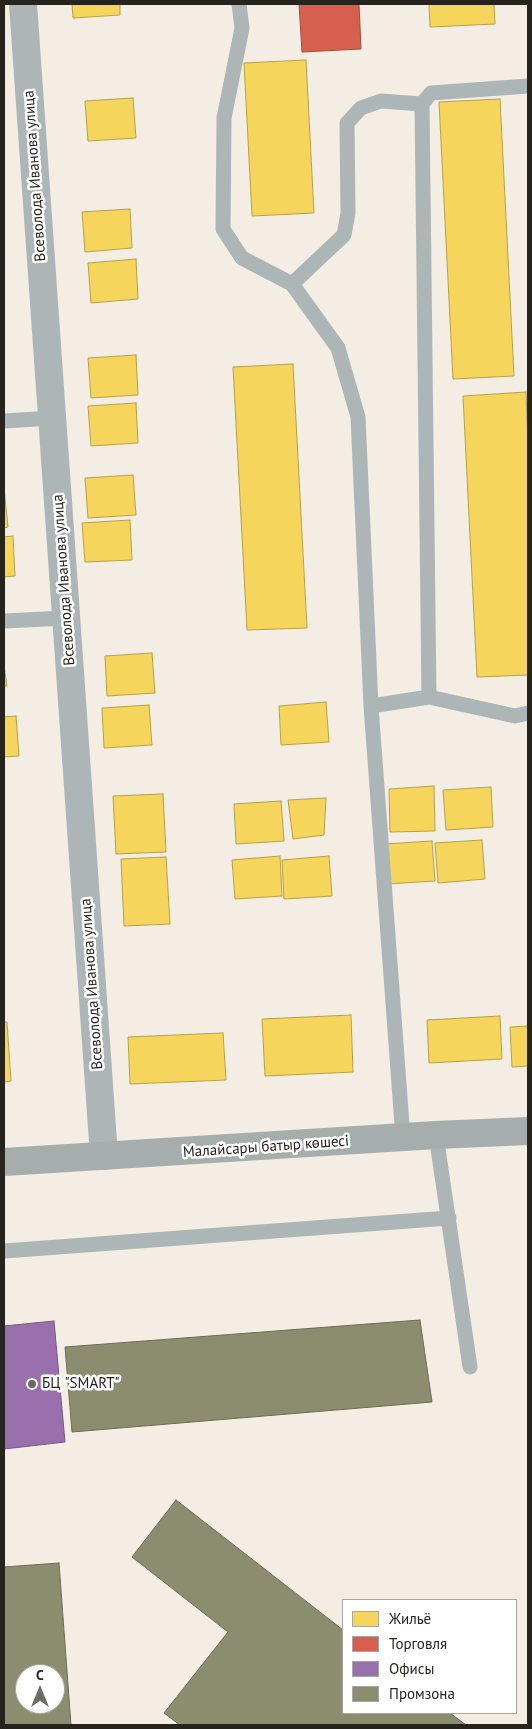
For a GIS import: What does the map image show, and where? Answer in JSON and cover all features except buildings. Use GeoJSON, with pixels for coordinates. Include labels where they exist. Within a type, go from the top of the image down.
{"type":"FeatureCollection","features":[{"type":"Feature","properties":{"kind":"main road","name":"Малайсары батыр көшесі"},"geometry":{"type":"LineString","coordinates":[[4,1162],[436,1135],[528,1132]]}},
{"type":"Feature","properties":{"kind":"street","name":"Всеволода Иванова улица"},"geometry":{"type":"LineString","coordinates":[[23,4],[104,1156]]}},
{"type":"Feature","properties":{"kind":"lane"},"geometry":{"type":"LineString","coordinates":[[239,4],[242,28],[224,118],[223,229],[242,258],[292,284],[338,348],[358,417],[371,706],[403,1138]]}},
{"type":"Feature","properties":{"kind":"lane"},"geometry":{"type":"LineString","coordinates":[[429,697],[422,104],[431,93],[528,86]]}},
{"type":"Feature","properties":{"kind":"lane"},"geometry":{"type":"LineString","coordinates":[[292,284],[344,235],[348,213],[347,122],[361,108],[381,101],[422,104]]}},
{"type":"Feature","properties":{"kind":"lane"},"geometry":{"type":"LineString","coordinates":[[4,420],[53,418]]}},
{"type":"Feature","properties":{"kind":"lane"},"geometry":{"type":"LineString","coordinates":[[4,621],[66,618]]}},
{"type":"Feature","properties":{"kind":"lane"},"geometry":{"type":"LineString","coordinates":[[371,706],[429,697],[515,716],[528,713]]}},
{"type":"Feature","properties":{"kind":"lane"},"geometry":{"type":"LineString","coordinates":[[436,1135],[470,1367]]}},
{"type":"Feature","properties":{"kind":"lane"},"geometry":{"type":"LineString","coordinates":[[4,1252],[449,1218]]}},
{"type":"Feature","properties":{"kind":"place","name":"БЦ \"SMART\""},"geometry":{"type":"Point","coordinates":[32,1384]}}]}
